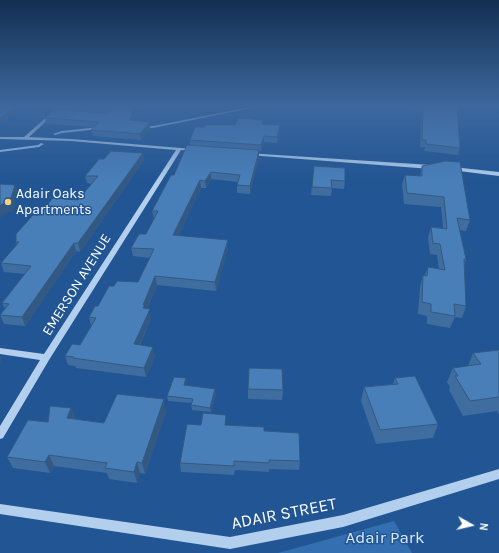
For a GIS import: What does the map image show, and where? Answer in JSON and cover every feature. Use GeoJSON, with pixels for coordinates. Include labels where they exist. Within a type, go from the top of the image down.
{"type":"FeatureCollection","features":[{"type":"Feature","properties":{"kind":"street"},"geometry":{"type":"LineString","coordinates":[[24,139],[34,131]]}},
{"type":"Feature","properties":{"kind":"street"},"geometry":{"type":"LineString","coordinates":[[0,138],[71,140],[202,150]]}},
{"type":"Feature","properties":{"kind":"street","name":"EMERSON AVENUE"},"geometry":{"type":"LineString","coordinates":[[0,436],[46,358],[179,149]]}},
{"type":"Feature","properties":{"kind":"street"},"geometry":{"type":"LineString","coordinates":[[240,153],[436,167]]}},
{"type":"Feature","properties":{"kind":"street"},"geometry":{"type":"LineString","coordinates":[[443,168],[499,174]]}},
{"type":"Feature","properties":{"kind":"street"},"geometry":{"type":"LineString","coordinates":[[0,351],[46,358]]}},
{"type":"Feature","properties":{"kind":"street","name":"ADAIR STREET"},"geometry":{"type":"LineString","coordinates":[[0,509],[230,543],[343,520],[499,474]]}},
{"type":"Feature","properties":{"kind":"green space","name":"Adair Park"},"geometry":{"type":"Polygon","coordinates":[[[394,521],[412,553],[278,553],[394,521]]]}},
{"type":"Feature","properties":{"kind":"building"},"geometry":{"type":"Polygon","coordinates":[[[101,131],[143,131],[140,134],[101,131]]]}},
{"type":"Feature","properties":{"kind":"building"},"geometry":{"type":"Polygon","coordinates":[[[194,131],[279,131],[277,137],[264,136],[261,145],[190,140],[194,131]]]}},
{"type":"Feature","properties":{"kind":"building"},"geometry":{"type":"Polygon","coordinates":[[[422,131],[459,131],[460,148],[426,144],[426,140],[422,140],[422,131]]]}},
{"type":"Feature","properties":{"kind":"building"},"geometry":{"type":"Polygon","coordinates":[[[187,145],[259,150],[250,186],[237,185],[240,175],[211,172],[205,181],[200,180],[173,235],[228,240],[215,282],[155,276],[143,305],[145,305],[143,308],[150,309],[134,344],[153,347],[144,368],[65,356],[72,344],[80,345],[96,318],[89,317],[95,306],[98,306],[109,286],[114,286],[117,281],[138,282],[154,249],[131,248],[139,234],[146,234],[158,211],[152,211],[171,175],[174,175],[187,145]]]}},
{"type":"Feature","properties":{"kind":"building"},"geometry":{"type":"Polygon","coordinates":[[[111,151],[143,153],[78,243],[74,243],[22,317],[0,315],[9,304],[2,303],[31,266],[1,263],[19,242],[16,242],[16,234],[33,215],[38,215],[53,198],[78,200],[98,176],[85,176],[99,159],[104,159],[111,151]]]}},
{"type":"Feature","properties":{"kind":"building"},"geometry":{"type":"Polygon","coordinates":[[[445,161],[460,162],[470,220],[457,218],[466,259],[464,259],[466,306],[454,304],[455,316],[431,312],[431,304],[422,302],[423,275],[427,276],[428,267],[445,270],[440,244],[433,243],[431,227],[447,229],[444,197],[407,193],[405,175],[422,176],[422,166],[445,161]]]}},
{"type":"Feature","properties":{"kind":"building"},"geometry":{"type":"Polygon","coordinates":[[[314,166],[345,168],[345,181],[331,180],[332,188],[312,187],[314,166]]]}},
{"type":"Feature","properties":{"kind":"building"},"geometry":{"type":"Polygon","coordinates":[[[0,184],[15,185],[9,204],[2,204],[0,206],[0,184]]]}},
{"type":"Feature","properties":{"kind":"building"},"geometry":{"type":"Polygon","coordinates":[[[499,350],[499,397],[470,401],[455,376],[458,376],[453,368],[481,364],[473,353],[499,350]]]}},
{"type":"Feature","properties":{"kind":"building"},"geometry":{"type":"Polygon","coordinates":[[[249,368],[282,369],[283,390],[248,389],[249,368]]]}},
{"type":"Feature","properties":{"kind":"building"},"geometry":{"type":"Polygon","coordinates":[[[415,376],[438,424],[380,430],[364,387],[398,384],[395,378],[415,376]]]}},
{"type":"Feature","properties":{"kind":"building"},"geometry":{"type":"Polygon","coordinates":[[[174,377],[186,378],[184,385],[215,389],[210,408],[191,405],[193,399],[167,396],[174,377]]]}},
{"type":"Feature","properties":{"kind":"building"},"geometry":{"type":"Polygon","coordinates":[[[117,394],[164,399],[142,463],[137,462],[134,472],[105,468],[107,463],[49,455],[45,462],[7,457],[28,420],[48,422],[50,406],[71,408],[67,418],[104,423],[117,394]]]}},
{"type":"Feature","properties":{"kind":"building"},"geometry":{"type":"Polygon","coordinates":[[[203,413],[226,415],[225,425],[264,427],[264,431],[299,433],[300,461],[269,460],[269,463],[234,461],[234,466],[180,463],[187,424],[201,425],[203,413]]]}},
{"type":"Feature","properties":{"kind":"waterway"},"geometry":{"type":"LineString","coordinates":[[55,134],[73,131]]}},
{"type":"Feature","properties":{"kind":"waterway"},"geometry":{"type":"LineString","coordinates":[[0,151],[39,146],[42,144]]}},
{"type":"Feature","properties":{"kind":"place","name":"Adair Oaks Apartments"},"geometry":{"type":"Point","coordinates":[8,202]}}]}
